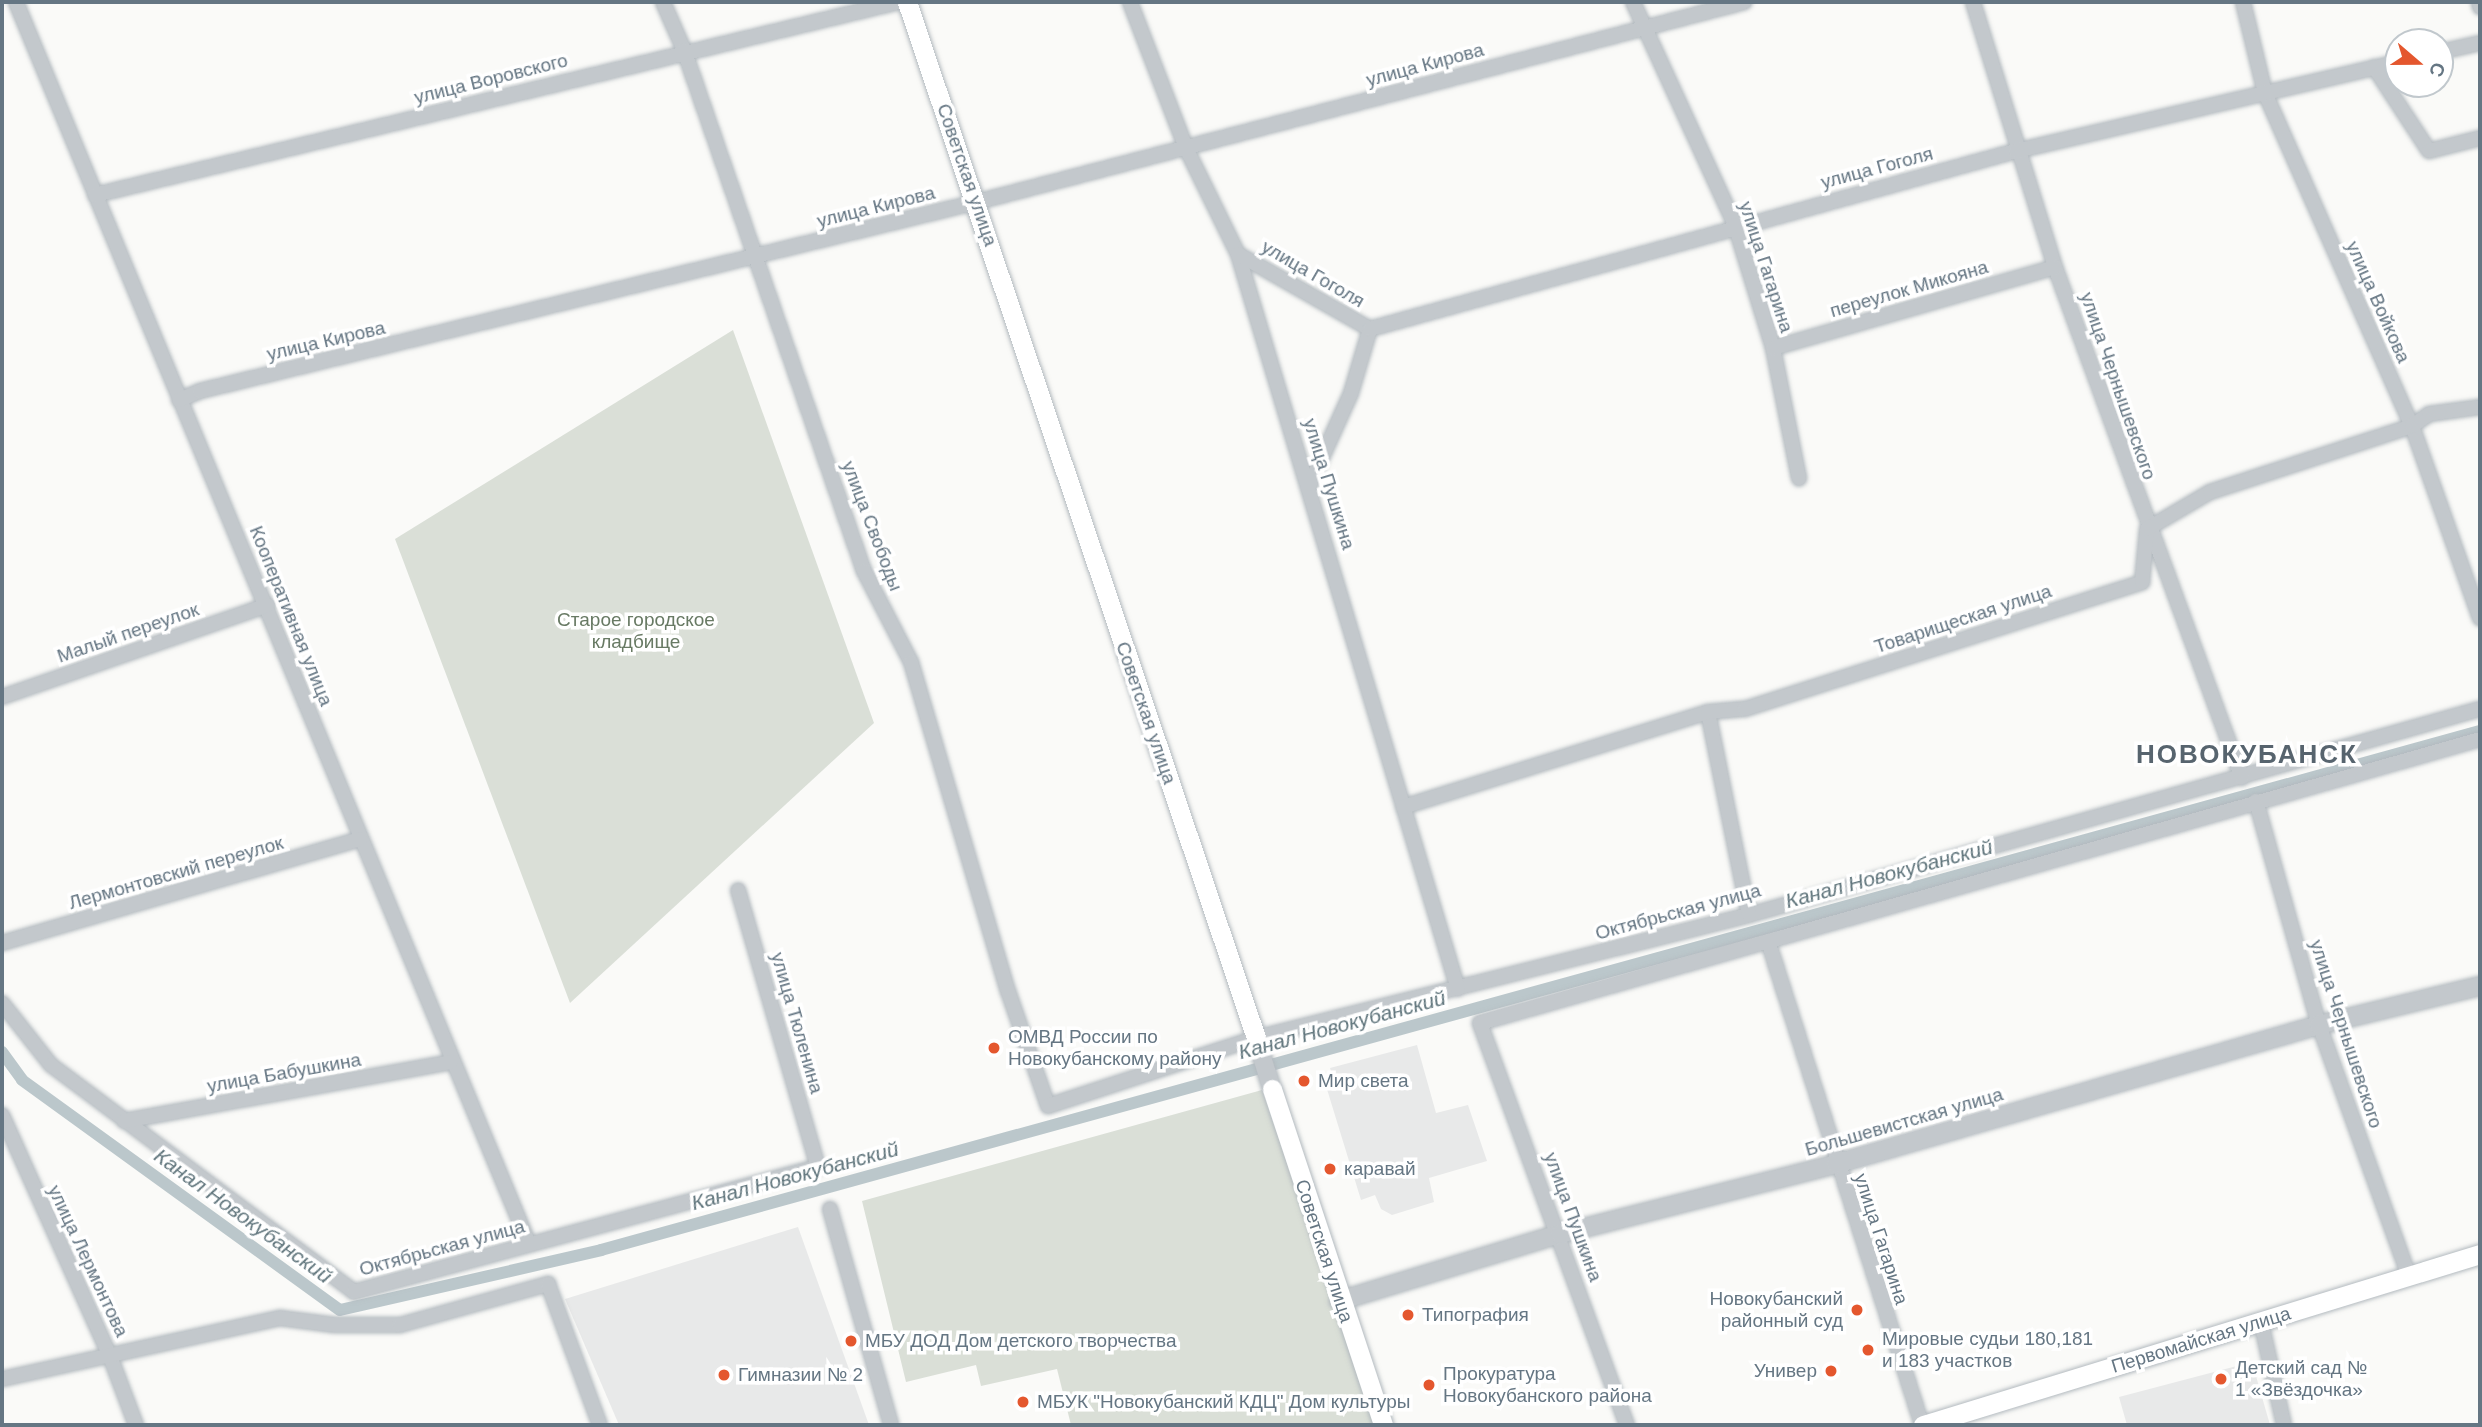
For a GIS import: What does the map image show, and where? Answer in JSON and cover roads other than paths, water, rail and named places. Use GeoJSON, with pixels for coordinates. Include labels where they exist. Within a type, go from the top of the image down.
{"type":"FeatureCollection","features":[{"type":"Feature","properties":{"kind":"main road","name":"Советская улица"},"geometry":{"type":"LineString","coordinates":[[907,2],[977,202],[1043,412],[1256,1038]]}},
{"type":"Feature","properties":{"kind":"main road","name":"Советская улица"},"geometry":{"type":"LineString","coordinates":[[1272,1089],[1339,1301],[1383,1425]]}},
{"type":"Feature","properties":{"kind":"main road","name":"Первомайская улица"},"geometry":{"type":"LineString","coordinates":[[1922,1425],[2480,1254]]}},
{"type":"Feature","properties":{"kind":"street","name":"Кооперативная улица"},"geometry":{"type":"LineString","coordinates":[[16,2],[179,400],[267,606],[451,1062],[529,1244]]}},
{"type":"Feature","properties":{"kind":"street","name":"улица Свободы"},"geometry":{"type":"LineString","coordinates":[[663,2],[684,50],[864,571],[911,662],[1008,991],[1048,1106]]}},
{"type":"Feature","properties":{"kind":"street","name":"улица Воровского"},"geometry":{"type":"LineString","coordinates":[[95,194],[684,50],[898,2]]}},
{"type":"Feature","properties":{"kind":"street","name":"улица Пушкина"},"geometry":{"type":"LineString","coordinates":[[1130,2],[1186,148],[1238,254],[1310,484],[1458,989]]}},
{"type":"Feature","properties":{"kind":"street","name":"улица Гагарина"},"geometry":{"type":"LineString","coordinates":[[1633,2],[1735,225],[1773,348],[1799,478]]}},
{"type":"Feature","properties":{"kind":"street","name":"улица Кирова"},"geometry":{"type":"LineString","coordinates":[[179,400],[200,391],[977,202],[1744,2]]}},
{"type":"Feature","properties":{"kind":"street","name":"улица Чернышевского"},"geometry":{"type":"LineString","coordinates":[[1973,2],[2016,151],[2055,267],[2147,529],[2242,777]]}},
{"type":"Feature","properties":{"kind":"street","name":"улица Войкова"},"geometry":{"type":"LineString","coordinates":[[2243,2],[2265,93],[2412,426],[2480,618]]}},
{"type":"Feature","properties":{"kind":"street"},"geometry":{"type":"LineString","coordinates":[[2479,2],[2480,7]]}},
{"type":"Feature","properties":{"kind":"street"},"geometry":{"type":"LineString","coordinates":[[2454,49],[2480,43]]}},
{"type":"Feature","properties":{"kind":"street","name":"улица Гоголя"},"geometry":{"type":"LineString","coordinates":[[1238,254],[1370,329],[1735,225],[2016,151],[2384,65]]}},
{"type":"Feature","properties":{"kind":"street"},"geometry":{"type":"LineString","coordinates":[[2374,67],[2429,151],[2480,138]]}},
{"type":"Feature","properties":{"kind":"street","name":"переулок Микояна"},"geometry":{"type":"LineString","coordinates":[[1773,348],[2055,267]]}},
{"type":"Feature","properties":{"kind":"street","name":"улица Гоголя"},"geometry":{"type":"LineString","coordinates":[[1310,484],[1351,393],[1370,329]]}},
{"type":"Feature","properties":{"kind":"street"},"geometry":{"type":"LineString","coordinates":[[2147,529],[2210,492],[2412,426],[2429,414],[2480,407]]}},
{"type":"Feature","properties":{"kind":"street","name":"Товарищеская улица"},"geometry":{"type":"LineString","coordinates":[[1403,807],[1708,712],[1745,709],[2142,582],[2147,529]]}},
{"type":"Feature","properties":{"kind":"street","name":"Малый переулок"},"geometry":{"type":"LineString","coordinates":[[2,697],[267,606]]}},
{"type":"Feature","properties":{"kind":"street","name":"Октябрьская улица"},"geometry":{"type":"LineString","coordinates":[[1048,1106],[1256,1038],[1749,915],[2480,709]]}},
{"type":"Feature","properties":{"kind":"street"},"geometry":{"type":"LineString","coordinates":[[1708,712],[1749,915]]}},
{"type":"Feature","properties":{"kind":"street"},"geometry":{"type":"LineString","coordinates":[[1769,944],[2256,801],[2480,739]]}},
{"type":"Feature","properties":{"kind":"street","name":"улица Чернышевского"},"geometry":{"type":"LineString","coordinates":[[2256,801],[2319,1025],[2409,1276]]}},
{"type":"Feature","properties":{"kind":"street","name":"Лермонтовский переулок"},"geometry":{"type":"LineString","coordinates":[[2,943],[360,839]]}},
{"type":"Feature","properties":{"kind":"street","name":"улица Тюленина"},"geometry":{"type":"LineString","coordinates":[[738,890],[818,1167]]}},
{"type":"Feature","properties":{"kind":"street","name":"улица Пушкина"},"geometry":{"type":"LineString","coordinates":[[1627,1425],[1560,1234],[1480,1023],[1769,944]]}},
{"type":"Feature","properties":{"kind":"street","name":"улица Гагарина"},"geometry":{"type":"LineString","coordinates":[[1769,944],[1836,1164],[1922,1425]]}},
{"type":"Feature","properties":{"kind":"street","name":"Большевистская улица"},"geometry":{"type":"LineString","coordinates":[[1339,1301],[1560,1234],[1836,1164],[2319,1025],[2480,986]]}},
{"type":"Feature","properties":{"kind":"street"},"geometry":{"type":"LineString","coordinates":[[2,1003],[51,1065],[124,1121]]}},
{"type":"Feature","properties":{"kind":"street","name":"Советская улица"},"geometry":{"type":"LineString","coordinates":[[1256,1038],[1272,1089]]}},
{"type":"Feature","properties":{"kind":"street","name":"улица Бабушкина"},"geometry":{"type":"LineString","coordinates":[[124,1121],[451,1062]]}},
{"type":"Feature","properties":{"kind":"street","name":"улица Лермонтова"},"geometry":{"type":"LineString","coordinates":[[2,1115],[8,1147],[110,1356],[136,1425]]}},
{"type":"Feature","properties":{"kind":"street","name":"Октябрьская улица"},"geometry":{"type":"LineString","coordinates":[[124,1121],[354,1292],[818,1167]]}},
{"type":"Feature","properties":{"kind":"street"},"geometry":{"type":"LineString","coordinates":[[830,1209],[891,1425]]}},
{"type":"Feature","properties":{"kind":"street"},"geometry":{"type":"LineString","coordinates":[[2,1380],[280,1318],[335,1325],[400,1325],[548,1284],[600,1425]]}},
{"type":"Feature","properties":{"kind":"street"},"geometry":{"type":"LineString","coordinates":[[2261,1322],[2284,1425]]}},
{"type":"Feature","properties":{"kind":"waterway","name":"Канал Новокубанский"},"geometry":{"type":"LineString","coordinates":[[2,1052],[22,1080],[340,1310],[601,1250],[2480,731]]}},
{"type":"Feature","properties":{"kind":"place","name":"ОМВД России по Новокубанскому району"},"geometry":{"type":"Point","coordinates":[994,1048]}},
{"type":"Feature","properties":{"kind":"place","name":"Мир света"},"geometry":{"type":"Point","coordinates":[1304,1081]}},
{"type":"Feature","properties":{"kind":"place","name":"каравай"},"geometry":{"type":"Point","coordinates":[1330,1169]}},
{"type":"Feature","properties":{"kind":"place","name":"Новокубанский районный суд"},"geometry":{"type":"Point","coordinates":[1857,1310]}},
{"type":"Feature","properties":{"kind":"place","name":"Типография"},"geometry":{"type":"Point","coordinates":[1408,1315]}},
{"type":"Feature","properties":{"kind":"place","name":"МБУ ДОД Дом детского творчества"},"geometry":{"type":"Point","coordinates":[851,1341]}},
{"type":"Feature","properties":{"kind":"place","name":"Мировые судьи 180,181 и 183 участков"},"geometry":{"type":"Point","coordinates":[1868,1350]}},
{"type":"Feature","properties":{"kind":"place","name":"Универ"},"geometry":{"type":"Point","coordinates":[1831,1371]}},
{"type":"Feature","properties":{"kind":"place","name":"Гимназии № 2"},"geometry":{"type":"Point","coordinates":[724,1375]}},
{"type":"Feature","properties":{"kind":"place","name":"Детский сад № 1 «Звёздочка»"},"geometry":{"type":"Point","coordinates":[2221,1379]}},
{"type":"Feature","properties":{"kind":"place","name":"Прокуратура Новокубанского района"},"geometry":{"type":"Point","coordinates":[1429,1385]}},
{"type":"Feature","properties":{"kind":"place","name":"МБУК \"Новокубанский КДЦ\" Дом культуры"},"geometry":{"type":"Point","coordinates":[1023,1402]}},
{"type":"Feature","properties":{"kind":"district","name":"НОВОКУБАНСК"},"geometry":{"type":"Point","coordinates":[2247,755]}},
{"type":"Feature","properties":{"kind":"park label","name":"Старое городское кладбище"},"geometry":{"type":"Point","coordinates":[636,631]}}]}
